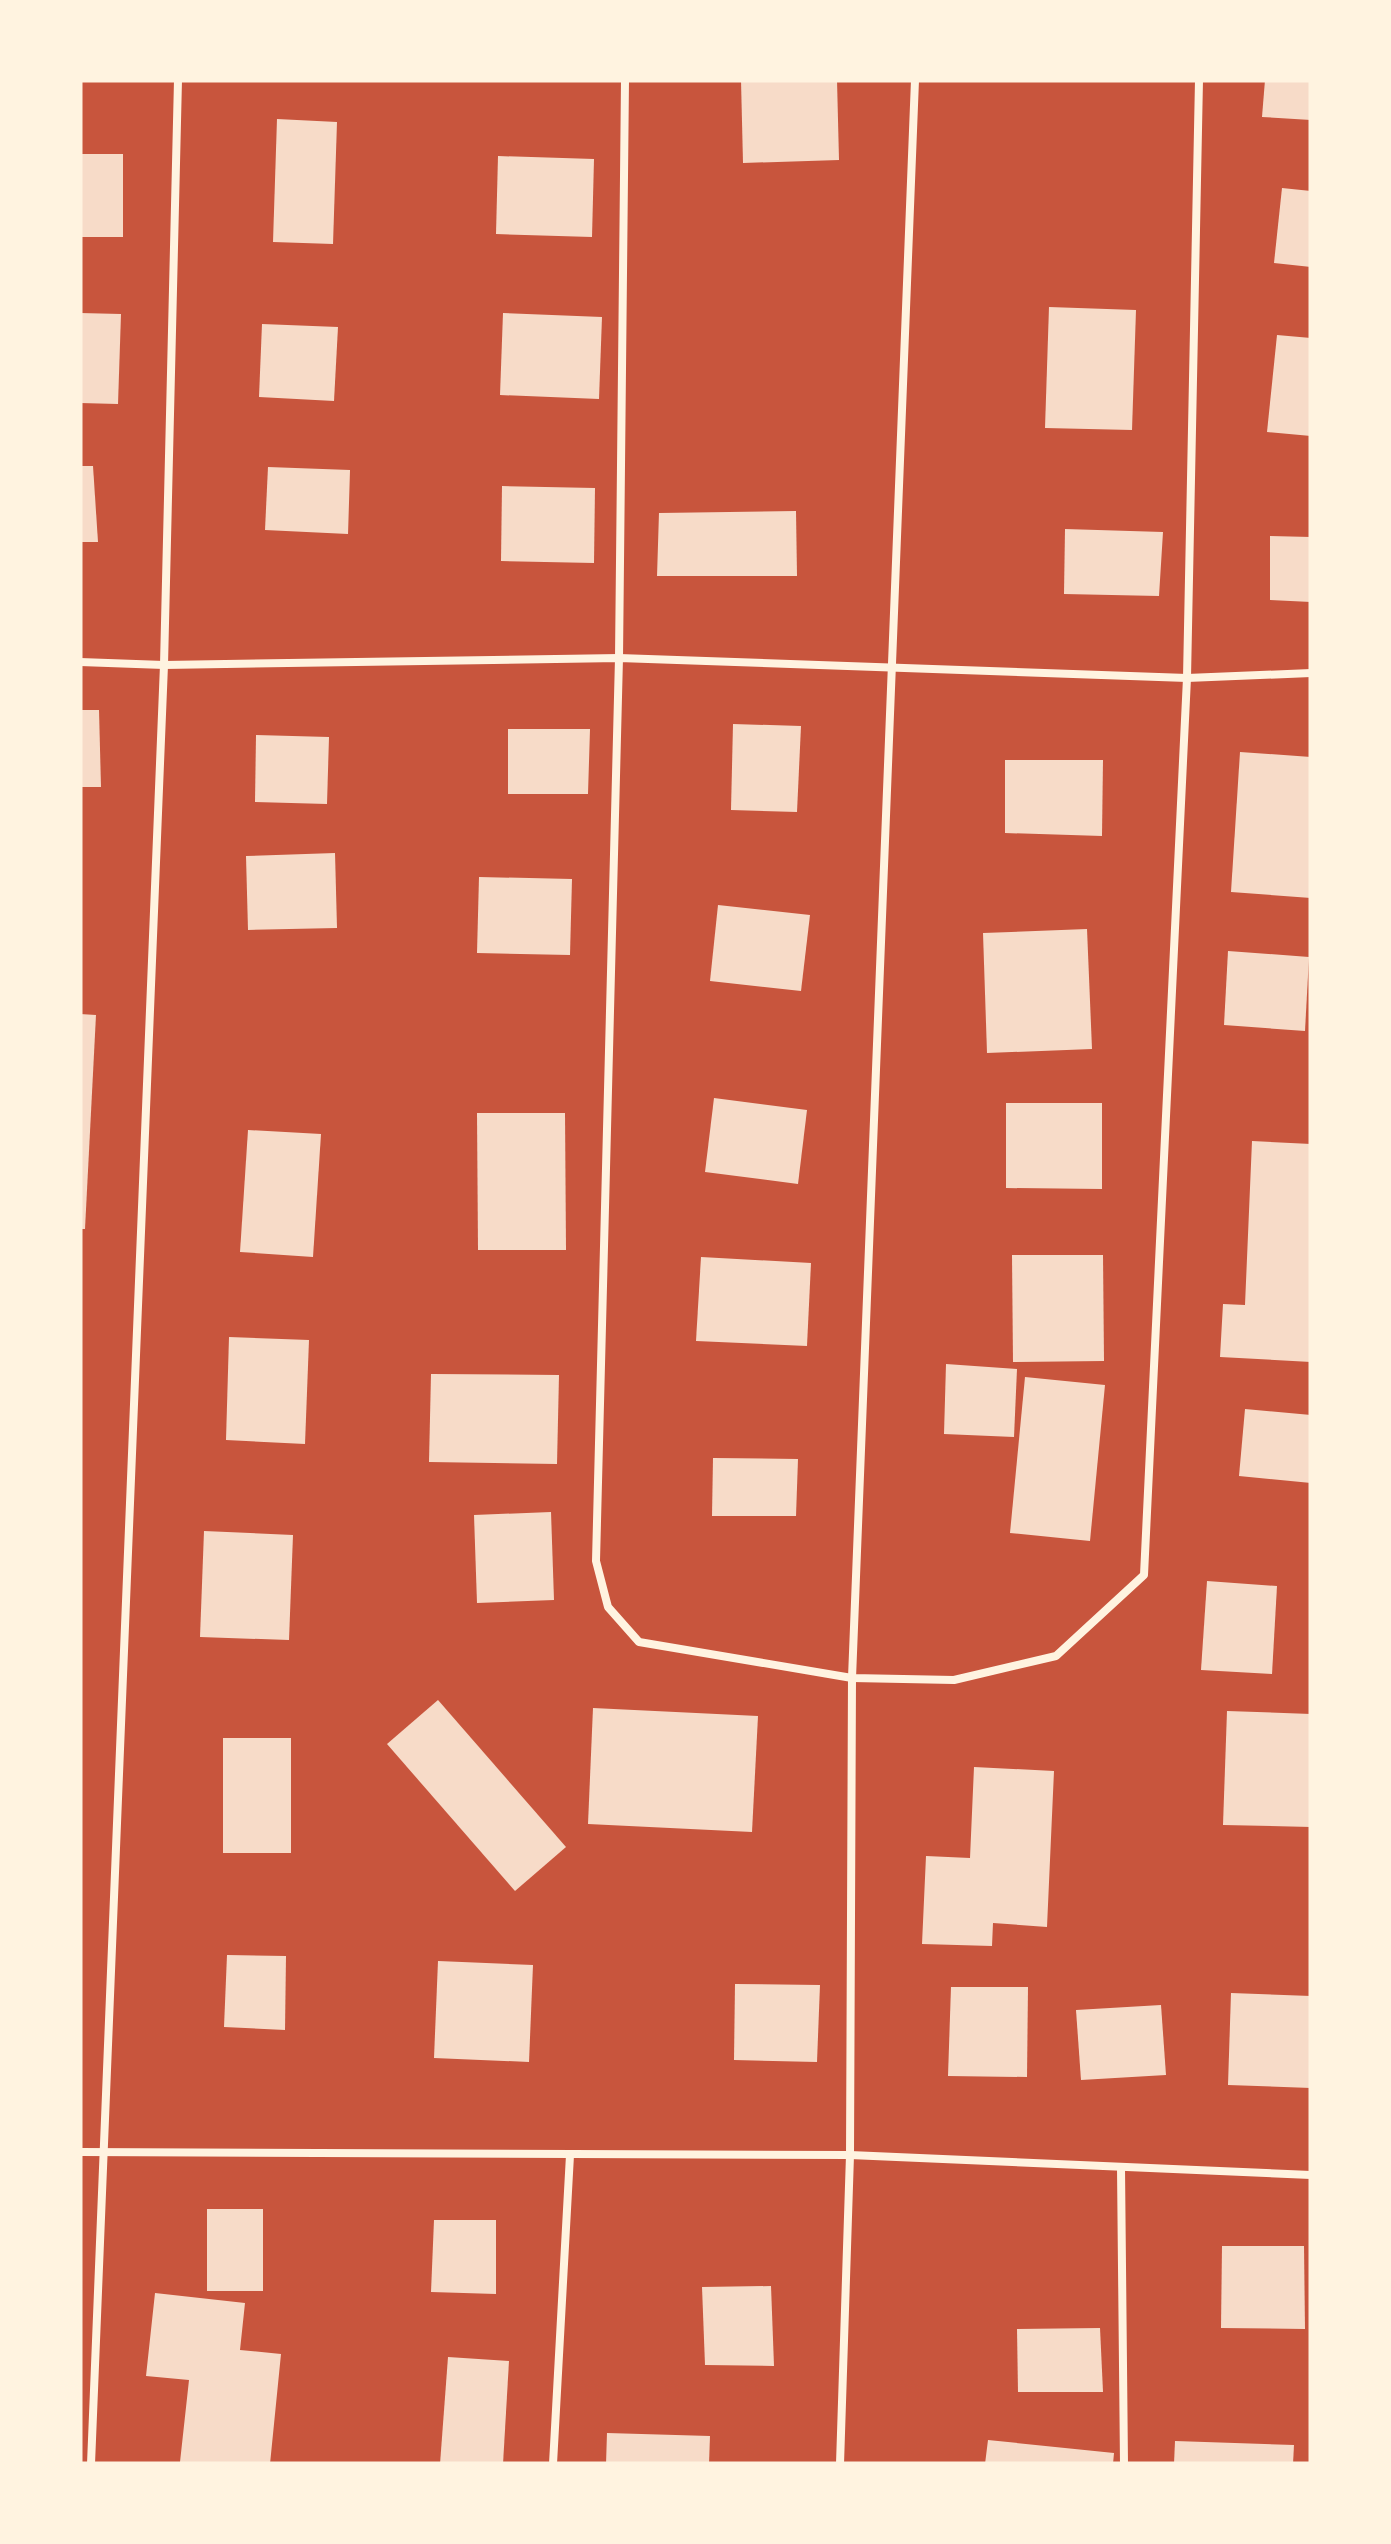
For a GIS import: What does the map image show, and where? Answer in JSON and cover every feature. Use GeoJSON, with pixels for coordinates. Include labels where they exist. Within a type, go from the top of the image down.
{"type":"FeatureCollection","features":[{"type":"Feature","properties":{"kind":"lane"},"geometry":{"type":"LineString","coordinates":[[92,2464],[164,666],[178,80]]}},
{"type":"Feature","properties":{"kind":"lane"},"geometry":{"type":"LineString","coordinates":[[625,80],[619,658],[596,1561],[608,1608],[639,1642],[852,1678],[954,1680],[1056,1656],[1144,1575],[1187,678],[1199,80]]}},
{"type":"Feature","properties":{"kind":"lane"},"geometry":{"type":"LineString","coordinates":[[840,2464],[850,2155],[852,1678],[915,80]]}},
{"type":"Feature","properties":{"kind":"lane"},"geometry":{"type":"LineString","coordinates":[[80,662],[164,666],[619,658],[1187,678],[1311,673]]}},
{"type":"Feature","properties":{"kind":"lane"},"geometry":{"type":"LineString","coordinates":[[80,2152],[850,2155],[1311,2175]]}},
{"type":"Feature","properties":{"kind":"lane"},"geometry":{"type":"LineString","coordinates":[[552,2464],[570,2155]]}},
{"type":"Feature","properties":{"kind":"lane"},"geometry":{"type":"LineString","coordinates":[[1121,2168],[1124,2464]]}},
{"type":"Feature","properties":{"kind":"building"},"geometry":{"type":"Polygon","coordinates":[[[741,80],[837,80],[839,160],[743,163],[741,80]]]}},
{"type":"Feature","properties":{"kind":"building"},"geometry":{"type":"Polygon","coordinates":[[[1265,80],[1311,80],[1311,120],[1262,117],[1265,80]]]}},
{"type":"Feature","properties":{"kind":"building"},"geometry":{"type":"Polygon","coordinates":[[[277,119],[337,122],[333,244],[273,242],[277,119]]]}},
{"type":"Feature","properties":{"kind":"building"},"geometry":{"type":"Polygon","coordinates":[[[80,154],[123,154],[123,237],[80,237],[80,154]]]}},
{"type":"Feature","properties":{"kind":"building"},"geometry":{"type":"Polygon","coordinates":[[[498,156],[594,159],[592,237],[496,234],[498,156]]]}},
{"type":"Feature","properties":{"kind":"building"},"geometry":{"type":"Polygon","coordinates":[[[1282,188],[1311,191],[1311,267],[1274,263],[1282,188]]]}},
{"type":"Feature","properties":{"kind":"building"},"geometry":{"type":"Polygon","coordinates":[[[1049,307],[1136,310],[1132,430],[1045,428],[1049,307]]]}},
{"type":"Feature","properties":{"kind":"building"},"geometry":{"type":"Polygon","coordinates":[[[80,313],[121,314],[118,404],[80,403],[80,313]]]}},
{"type":"Feature","properties":{"kind":"building"},"geometry":{"type":"Polygon","coordinates":[[[503,313],[602,317],[599,399],[500,395],[503,313]]]}},
{"type":"Feature","properties":{"kind":"building"},"geometry":{"type":"Polygon","coordinates":[[[262,324],[338,327],[334,401],[259,397],[262,324]]]}},
{"type":"Feature","properties":{"kind":"building"},"geometry":{"type":"Polygon","coordinates":[[[1277,335],[1311,338],[1311,436],[1267,432],[1277,335]]]}},
{"type":"Feature","properties":{"kind":"building"},"geometry":{"type":"Polygon","coordinates":[[[80,466],[93,466],[98,542],[80,542],[80,466]]]}},
{"type":"Feature","properties":{"kind":"building"},"geometry":{"type":"Polygon","coordinates":[[[268,467],[350,470],[348,534],[265,530],[268,467]]]}},
{"type":"Feature","properties":{"kind":"building"},"geometry":{"type":"Polygon","coordinates":[[[502,486],[595,488],[594,563],[501,561],[502,486]]]}},
{"type":"Feature","properties":{"kind":"building"},"geometry":{"type":"Polygon","coordinates":[[[796,511],[797,576],[657,576],[659,513],[796,511]]]}},
{"type":"Feature","properties":{"kind":"building"},"geometry":{"type":"Polygon","coordinates":[[[1065,529],[1163,532],[1159,596],[1064,594],[1065,529]]]}},
{"type":"Feature","properties":{"kind":"building"},"geometry":{"type":"Polygon","coordinates":[[[1270,536],[1311,537],[1311,602],[1270,600],[1270,536]]]}},
{"type":"Feature","properties":{"kind":"building"},"geometry":{"type":"Polygon","coordinates":[[[80,710],[99,710],[101,787],[80,787],[80,710]]]}},
{"type":"Feature","properties":{"kind":"building"},"geometry":{"type":"Polygon","coordinates":[[[733,724],[801,726],[797,812],[731,810],[733,724]]]}},
{"type":"Feature","properties":{"kind":"building"},"geometry":{"type":"Polygon","coordinates":[[[508,729],[590,729],[588,794],[508,794],[508,729]]]}},
{"type":"Feature","properties":{"kind":"building"},"geometry":{"type":"Polygon","coordinates":[[[256,735],[329,737],[327,804],[255,802],[256,735]]]}},
{"type":"Feature","properties":{"kind":"building"},"geometry":{"type":"Polygon","coordinates":[[[1240,752],[1311,757],[1311,898],[1231,892],[1240,752]]]}},
{"type":"Feature","properties":{"kind":"building"},"geometry":{"type":"Polygon","coordinates":[[[1005,760],[1103,760],[1102,836],[1005,833],[1005,760]]]}},
{"type":"Feature","properties":{"kind":"building"},"geometry":{"type":"Polygon","coordinates":[[[335,853],[337,928],[248,930],[246,856],[335,853]]]}},
{"type":"Feature","properties":{"kind":"building"},"geometry":{"type":"Polygon","coordinates":[[[479,877],[572,879],[570,955],[477,953],[479,877]]]}},
{"type":"Feature","properties":{"kind":"building"},"geometry":{"type":"Polygon","coordinates":[[[718,905],[810,915],[801,991],[710,981],[718,905]]]}},
{"type":"Feature","properties":{"kind":"building"},"geometry":{"type":"Polygon","coordinates":[[[1087,929],[1092,1049],[987,1053],[983,933],[1087,929]]]}},
{"type":"Feature","properties":{"kind":"building"},"geometry":{"type":"Polygon","coordinates":[[[1228,951],[1309,957],[1305,1031],[1224,1025],[1228,951]]]}},
{"type":"Feature","properties":{"kind":"building"},"geometry":{"type":"Polygon","coordinates":[[[80,1014],[96,1015],[85,1229],[80,1229],[80,1014]]]}},
{"type":"Feature","properties":{"kind":"building"},"geometry":{"type":"Polygon","coordinates":[[[714,1098],[807,1110],[798,1184],[705,1172],[714,1098]]]}},
{"type":"Feature","properties":{"kind":"building"},"geometry":{"type":"Polygon","coordinates":[[[1006,1103],[1102,1103],[1102,1189],[1006,1188],[1006,1103]]]}},
{"type":"Feature","properties":{"kind":"building"},"geometry":{"type":"Polygon","coordinates":[[[477,1113],[565,1113],[566,1250],[478,1250],[477,1113]]]}},
{"type":"Feature","properties":{"kind":"building"},"geometry":{"type":"Polygon","coordinates":[[[248,1130],[321,1134],[313,1257],[240,1252],[248,1130]]]}},
{"type":"Feature","properties":{"kind":"building"},"geometry":{"type":"Polygon","coordinates":[[[1252,1141],[1311,1144],[1311,1362],[1220,1357],[1223,1304],[1245,1305],[1252,1141]]]}},
{"type":"Feature","properties":{"kind":"building"},"geometry":{"type":"Polygon","coordinates":[[[1012,1255],[1103,1255],[1104,1361],[1013,1362],[1012,1255]]]}},
{"type":"Feature","properties":{"kind":"building"},"geometry":{"type":"Polygon","coordinates":[[[701,1257],[811,1263],[807,1346],[696,1341],[701,1257]]]}},
{"type":"Feature","properties":{"kind":"building"},"geometry":{"type":"Polygon","coordinates":[[[229,1337],[309,1340],[305,1444],[226,1440],[229,1337]]]}},
{"type":"Feature","properties":{"kind":"building"},"geometry":{"type":"Polygon","coordinates":[[[946,1364],[1017,1369],[1014,1437],[944,1434],[946,1364]]]}},
{"type":"Feature","properties":{"kind":"building"},"geometry":{"type":"Polygon","coordinates":[[[431,1374],[559,1375],[557,1464],[429,1462],[431,1374]]]}},
{"type":"Feature","properties":{"kind":"building"},"geometry":{"type":"Polygon","coordinates":[[[1025,1377],[1105,1385],[1090,1541],[1010,1533],[1025,1377]]]}},
{"type":"Feature","properties":{"kind":"building"},"geometry":{"type":"Polygon","coordinates":[[[1245,1409],[1311,1415],[1311,1483],[1239,1476],[1245,1409]]]}},
{"type":"Feature","properties":{"kind":"building"},"geometry":{"type":"Polygon","coordinates":[[[713,1458],[798,1459],[796,1516],[712,1516],[713,1458]]]}},
{"type":"Feature","properties":{"kind":"building"},"geometry":{"type":"Polygon","coordinates":[[[551,1512],[554,1600],[477,1603],[474,1515],[551,1512]]]}},
{"type":"Feature","properties":{"kind":"building"},"geometry":{"type":"Polygon","coordinates":[[[204,1531],[293,1535],[289,1640],[200,1637],[204,1531]]]}},
{"type":"Feature","properties":{"kind":"building"},"geometry":{"type":"Polygon","coordinates":[[[1207,1581],[1277,1586],[1272,1674],[1201,1670],[1207,1581]]]}},
{"type":"Feature","properties":{"kind":"building"},"geometry":{"type":"Polygon","coordinates":[[[438,1700],[566,1847],[515,1891],[387,1744],[438,1700]]]}},
{"type":"Feature","properties":{"kind":"building"},"geometry":{"type":"Polygon","coordinates":[[[593,1708],[758,1716],[752,1832],[588,1824],[593,1708]]]}},
{"type":"Feature","properties":{"kind":"building"},"geometry":{"type":"Polygon","coordinates":[[[1227,1711],[1311,1714],[1311,1827],[1223,1825],[1227,1711]]]}},
{"type":"Feature","properties":{"kind":"building"},"geometry":{"type":"Polygon","coordinates":[[[223,1738],[291,1738],[291,1853],[223,1853],[223,1738]]]}},
{"type":"Feature","properties":{"kind":"building"},"geometry":{"type":"Polygon","coordinates":[[[974,1767],[1054,1771],[1047,1927],[993,1923],[992,1946],[922,1944],[926,1856],[970,1858],[974,1767]]]}},
{"type":"Feature","properties":{"kind":"building"},"geometry":{"type":"Polygon","coordinates":[[[227,1955],[286,1956],[285,2030],[224,2027],[227,1955]]]}},
{"type":"Feature","properties":{"kind":"building"},"geometry":{"type":"Polygon","coordinates":[[[438,1961],[533,1965],[529,2062],[434,2058],[438,1961]]]}},
{"type":"Feature","properties":{"kind":"building"},"geometry":{"type":"Polygon","coordinates":[[[735,1984],[820,1985],[817,2062],[734,2060],[735,1984]]]}},
{"type":"Feature","properties":{"kind":"building"},"geometry":{"type":"Polygon","coordinates":[[[951,1987],[1028,1987],[1027,2077],[948,2076],[951,1987]]]}},
{"type":"Feature","properties":{"kind":"building"},"geometry":{"type":"Polygon","coordinates":[[[1231,1993],[1311,1996],[1311,2088],[1228,2085],[1231,1993]]]}},
{"type":"Feature","properties":{"kind":"building"},"geometry":{"type":"Polygon","coordinates":[[[1161,2005],[1166,2075],[1081,2080],[1076,2010],[1161,2005]]]}},
{"type":"Feature","properties":{"kind":"building"},"geometry":{"type":"Polygon","coordinates":[[[207,2209],[263,2209],[263,2291],[207,2291],[207,2209]]]}},
{"type":"Feature","properties":{"kind":"building"},"geometry":{"type":"Polygon","coordinates":[[[434,2220],[496,2220],[496,2294],[431,2292],[434,2220]]]}},
{"type":"Feature","properties":{"kind":"building"},"geometry":{"type":"Polygon","coordinates":[[[1222,2246],[1304,2246],[1305,2329],[1221,2328],[1222,2246]]]}},
{"type":"Feature","properties":{"kind":"building"},"geometry":{"type":"Polygon","coordinates":[[[771,2286],[774,2366],[705,2365],[702,2287],[771,2286]]]}},
{"type":"Feature","properties":{"kind":"building"},"geometry":{"type":"Polygon","coordinates":[[[155,2293],[245,2303],[240,2350],[281,2354],[270,2464],[180,2462],[189,2380],[146,2376],[155,2293]]]}},
{"type":"Feature","properties":{"kind":"building"},"geometry":{"type":"Polygon","coordinates":[[[1100,2328],[1103,2392],[1018,2392],[1017,2329],[1100,2328]]]}},
{"type":"Feature","properties":{"kind":"building"},"geometry":{"type":"Polygon","coordinates":[[[448,2357],[509,2361],[503,2464],[440,2464],[448,2357]]]}},
{"type":"Feature","properties":{"kind":"building"},"geometry":{"type":"Polygon","coordinates":[[[607,2433],[710,2436],[709,2464],[606,2464],[607,2433]]]}},
{"type":"Feature","properties":{"kind":"building"},"geometry":{"type":"Polygon","coordinates":[[[988,2440],[1114,2453],[1113,2464],[985,2464],[988,2440]]]}},
{"type":"Feature","properties":{"kind":"building"},"geometry":{"type":"Polygon","coordinates":[[[1175,2441],[1294,2445],[1293,2464],[1174,2464],[1175,2441]]]}}]}
